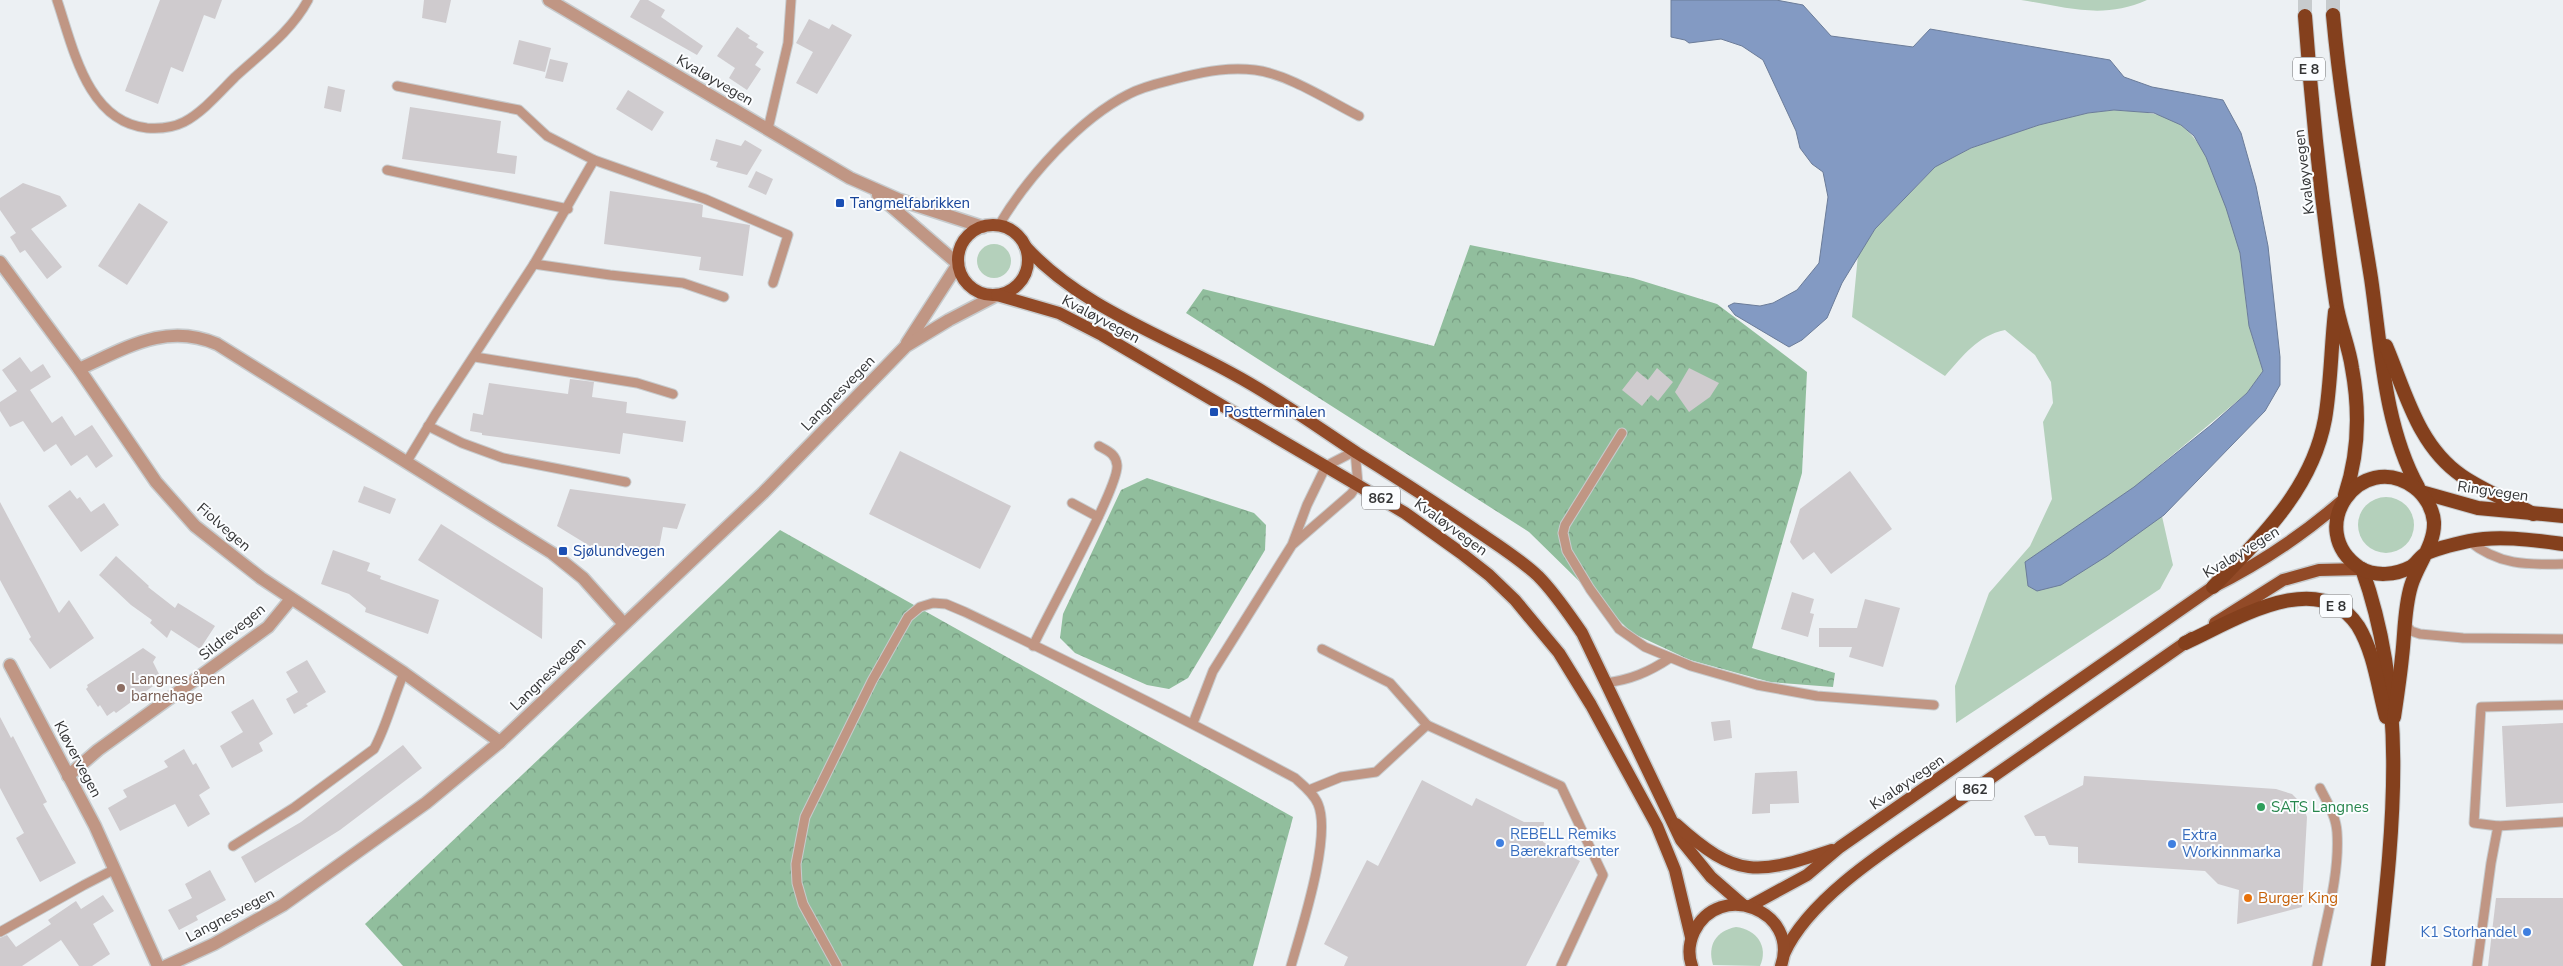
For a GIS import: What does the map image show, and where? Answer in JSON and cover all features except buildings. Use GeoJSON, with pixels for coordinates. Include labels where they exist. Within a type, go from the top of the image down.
{"type":"FeatureCollection","features":[{"type":"Feature","properties":{"kind":"highway","name":"E 8"},"geometry":{"type":"LineString","coordinates":[[2333,15],[2340,80],[2378,328],[2398,441],[2406,466],[2430,506],[2434,522],[2432,539],[2411,586],[2404,623],[2403,656],[2394,717],[2392,827],[2378,966]]}},
{"type":"Feature","properties":{"kind":"highway","name":"Kvaløyvegen"},"geometry":{"type":"LineString","coordinates":[[2306,16],[2311,89],[2336,304],[2352,368],[2358,421],[2354,467],[2343,500]]}},
{"type":"Feature","properties":{"kind":"highway","name":"E 8"},"geometry":{"type":"LineString","coordinates":[[2213,587],[2288,506],[2305,478],[2318,445],[2325,418],[2336,304]]}},
{"type":"Feature","properties":{"kind":"highway","name":"E 8"},"geometry":{"type":"LineString","coordinates":[[2378,328],[2418,424],[2432,448],[2462,476],[2533,514]]}},
{"type":"Feature","properties":{"kind":"highway","name":"E 8"},"geometry":{"type":"LineString","coordinates":[[2394,717],[2377,612],[2362,569],[2350,559],[2340,546],[2336,531],[2337,515],[2343,500],[2355,487],[2371,478],[2389,477],[2398,479],[2421,492]]}},
{"type":"Feature","properties":{"kind":"highway","name":"Ringvegen"},"geometry":{"type":"LineString","coordinates":[[2421,492],[2478,508],[2563,516]]}},
{"type":"Feature","properties":{"kind":"highway"},"geometry":{"type":"LineString","coordinates":[[2362,569],[2379,574],[2396,573],[2412,566],[2425,554],[2469,541],[2511,539],[2563,544]]}},
{"type":"Feature","properties":{"kind":"highway","name":"E 8"},"geometry":{"type":"LineString","coordinates":[[2185,643],[2286,599],[2320,600],[2333,604],[2347,614],[2357,626],[2366,643],[2394,752]]}},
{"type":"Feature","properties":{"kind":"main road"},"geometry":{"type":"LineString","coordinates":[[958,264],[961,245],[967,237],[983,226],[999,226]]}},
{"type":"Feature","properties":{"kind":"main road","name":"862"},"geometry":{"type":"LineString","coordinates":[[999,226],[1015,232],[1025,246]]}},
{"type":"Feature","properties":{"kind":"main road"},"geometry":{"type":"LineString","coordinates":[[997,296],[1014,289],[1021,282],[1028,265],[1025,246]]}},
{"type":"Feature","properties":{"kind":"main road","name":"Kvaløyvegen"},"geometry":{"type":"LineString","coordinates":[[1025,246],[1061,280],[1152,334],[1233,374],[1432,500],[1508,552],[1538,576],[1561,603],[1582,633],[1670,819],[1694,858],[1711,878],[1746,905],[1807,875],[1840,848],[2213,587],[2254,566],[2290,543],[2343,500]]}},
{"type":"Feature","properties":{"kind":"main road","name":"862"},"geometry":{"type":"LineString","coordinates":[[958,264],[967,284],[986,295],[997,296]]}},
{"type":"Feature","properties":{"kind":"main road","name":"Kvaløyvegen"},"geometry":{"type":"LineString","coordinates":[[997,296],[1059,312],[1074,320],[1358,484],[1434,532],[1489,575],[1539,627],[1559,653],[1591,705],[1667,848],[1686,908],[1690,943]]}},
{"type":"Feature","properties":{"kind":"main road","name":"862"},"geometry":{"type":"LineString","coordinates":[[1783,962],[1796,932],[1827,896],[1908,836],[2185,643],[2283,580],[2319,570],[2362,569]]}},
{"type":"Feature","properties":{"kind":"main road","name":"862"},"geometry":{"type":"LineString","coordinates":[[1670,819],[1721,859],[1743,867],[1760,869],[1786,865],[1840,848]]}},
{"type":"Feature","properties":{"kind":"main road","name":"862"},"geometry":{"type":"LineString","coordinates":[[1681,966],[1697,926],[1705,916],[1716,909],[1746,905],[1764,913],[1775,924],[1782,938],[1783,962]]}},
{"type":"Feature","properties":{"kind":"main road","name":"862"},"geometry":{"type":"LineString","coordinates":[[1690,943],[1692,966]]}},
{"type":"Feature","properties":{"kind":"street","name":"Kvaløyvegen"},"geometry":{"type":"LineString","coordinates":[[549,0],[866,186],[900,200],[983,226]]}},
{"type":"Feature","properties":{"kind":"street","name":"Kvaløyvegen"},"geometry":{"type":"LineString","coordinates":[[866,186],[958,264]]}},
{"type":"Feature","properties":{"kind":"street","name":"Fiolvegen"},"geometry":{"type":"LineString","coordinates":[[0,262],[79,369],[151,475],[177,507],[220,548],[291,599],[404,673],[500,742]]}},
{"type":"Feature","properties":{"kind":"street","name":"Langnesvegen"},"geometry":{"type":"LineString","coordinates":[[166,966],[214,944],[283,905],[401,822],[500,742],[763,493],[906,346],[958,264]]}},
{"type":"Feature","properties":{"kind":"street","name":"Langnesvegen"},"geometry":{"type":"LineString","coordinates":[[906,346],[950,319],[997,296]]}},
{"type":"Feature","properties":{"kind":"street"},"geometry":{"type":"LineString","coordinates":[[79,369],[131,345],[156,337],[176,334],[198,336],[234,352],[406,463],[552,553],[583,578],[624,624]]}},
{"type":"Feature","properties":{"kind":"street","name":"Sildrevegen"},"geometry":{"type":"LineString","coordinates":[[68,776],[98,750],[262,632],[291,599]]}},
{"type":"Feature","properties":{"kind":"street","name":"Kløvervegen"},"geometry":{"type":"LineString","coordinates":[[10,665],[115,870],[158,966]]}},
{"type":"Feature","properties":{"kind":"lane"},"geometry":{"type":"LineString","coordinates":[[56,0],[79,64],[102,106],[113,116],[126,123],[162,129],[184,122],[209,103],[290,27],[308,0]]}},
{"type":"Feature","properties":{"kind":"lane"},"geometry":{"type":"LineString","coordinates":[[768,129],[788,43],[791,0]]}},
{"type":"Feature","properties":{"kind":"lane"},"geometry":{"type":"LineString","coordinates":[[999,226],[1025,186],[1095,116],[1129,94],[1151,85],[1227,68],[1257,70],[1283,79],[1359,116]]}},
{"type":"Feature","properties":{"kind":"lane"},"geometry":{"type":"LineString","coordinates":[[398,86],[519,110],[547,136],[594,160],[705,199],[788,235],[773,283]]}},
{"type":"Feature","properties":{"kind":"lane"},"geometry":{"type":"LineString","coordinates":[[406,463],[428,426],[475,357],[534,264],[568,209],[594,160]]}},
{"type":"Feature","properties":{"kind":"lane"},"geometry":{"type":"LineString","coordinates":[[387,170],[568,209]]}},
{"type":"Feature","properties":{"kind":"lane"},"geometry":{"type":"LineString","coordinates":[[534,264],[683,283],[724,297]]}},
{"type":"Feature","properties":{"kind":"lane"},"geometry":{"type":"LineString","coordinates":[[475,357],[637,383],[674,394]]}},
{"type":"Feature","properties":{"kind":"lane"},"geometry":{"type":"LineString","coordinates":[[428,426],[462,443],[503,458],[626,482]]}},
{"type":"Feature","properties":{"kind":"lane"},"geometry":{"type":"LineString","coordinates":[[1622,433],[1565,525],[1564,542],[1574,564],[1619,629],[1645,647],[1670,658],[1725,677],[1785,690],[1850,699],[1934,705]]}},
{"type":"Feature","properties":{"kind":"lane"},"geometry":{"type":"LineString","coordinates":[[1033,646],[1098,517],[1116,474],[1117,464],[1112,454],[1099,446]]}},
{"type":"Feature","properties":{"kind":"lane"},"geometry":{"type":"LineString","coordinates":[[1193,723],[1213,671],[1292,545],[1307,505],[1326,466],[1355,451],[1358,484],[1350,494],[1292,545]]}},
{"type":"Feature","properties":{"kind":"lane"},"geometry":{"type":"LineString","coordinates":[[1072,503],[1098,517]]}},
{"type":"Feature","properties":{"kind":"lane"},"geometry":{"type":"LineString","coordinates":[[2469,541],[2481,551],[2505,562],[2527,565],[2563,564]]}},
{"type":"Feature","properties":{"kind":"lane"},"geometry":{"type":"LineString","coordinates":[[837,966],[803,904],[797,884],[796,864],[800,840],[811,801],[908,617],[920,607],[940,604],[965,612],[1193,723],[1296,778],[1309,790],[1318,804],[1322,821],[1321,843],[1291,966]]}},
{"type":"Feature","properties":{"kind":"lane"},"geometry":{"type":"LineString","coordinates":[[2404,623],[2411,631],[2420,634],[2463,638],[2563,640]]}},
{"type":"Feature","properties":{"kind":"lane"},"geometry":{"type":"LineString","coordinates":[[1322,649],[1390,683],[1427,725],[1561,786],[1603,875],[1561,966]]}},
{"type":"Feature","properties":{"kind":"lane"},"geometry":{"type":"LineString","coordinates":[[1605,683],[1642,674],[1670,658]]}},
{"type":"Feature","properties":{"kind":"lane"},"geometry":{"type":"LineString","coordinates":[[233,846],[295,807],[374,748],[381,736],[404,673]]}},
{"type":"Feature","properties":{"kind":"lane"},"geometry":{"type":"LineString","coordinates":[[2563,705],[2481,707],[2474,823],[2498,826],[2563,822]]}},
{"type":"Feature","properties":{"kind":"lane"},"geometry":{"type":"LineString","coordinates":[[1309,790],[1341,777],[1376,772],[1427,725]]}},
{"type":"Feature","properties":{"kind":"lane"},"geometry":{"type":"LineString","coordinates":[[2317,966],[2335,871],[2337,831],[2332,812],[2320,788]]}},
{"type":"Feature","properties":{"kind":"lane"},"geometry":{"type":"LineString","coordinates":[[2477,966],[2490,863],[2498,826]]}},
{"type":"Feature","properties":{"kind":"lane"},"geometry":{"type":"LineString","coordinates":[[0,932],[84,885],[115,870]]}},
{"type":"Feature","properties":{"kind":"green space"},"geometry":{"type":"Polygon","coordinates":[[[2021,0],[2147,0],[2131,6],[2100,11],[2021,0]]]}},
{"type":"Feature","properties":{"kind":"green space"},"geometry":{"type":"Polygon","coordinates":[[[2114,110],[2150,113],[2167,117],[2182,126],[2203,151],[2219,184],[2236,237],[2242,261],[2249,324],[2263,371],[2247,393],[2152,472],[2173,565],[2160,589],[1956,723],[1955,686],[1989,593],[2030,546],[2052,499],[2043,422],[2053,403],[2051,382],[2035,355],[2005,330],[1986,337],[1972,347],[1945,376],[1852,317],[1858,255],[1875,229],[1935,167],[1971,148],[2039,125],[2088,113],[2114,110]]]}},
{"type":"Feature","properties":{"kind":"green space"},"geometry":{"type":"Polygon","coordinates":[[[994,244],[1006,249],[1011,261],[1006,273],[994,278],[982,273],[977,261],[982,249],[994,244]]]}},
{"type":"Feature","properties":{"kind":"green space"},"geometry":{"type":"Polygon","coordinates":[[[1470,245],[1633,278],[1717,304],[1807,372],[1802,473],[1752,648],[1835,673],[1833,687],[1770,682],[1690,660],[1632,633],[1529,532],[1186,313],[1203,289],[1434,346],[1470,245]]]}},
{"type":"Feature","properties":{"kind":"green space"},"geometry":{"type":"Polygon","coordinates":[[[1147,478],[1254,513],[1266,525],[1265,550],[1188,678],[1169,689],[1147,685],[1075,653],[1060,638],[1063,614],[1121,490],[1147,478]]]}},
{"type":"Feature","properties":{"kind":"green space"},"geometry":{"type":"Polygon","coordinates":[[[2386,497],[2397,499],[2406,505],[2412,514],[2414,525],[2412,536],[2406,545],[2397,551],[2386,553],[2375,551],[2366,545],[2360,536],[2358,525],[2360,514],[2366,505],[2375,499],[2386,497]]]}},
{"type":"Feature","properties":{"kind":"green space"},"geometry":{"type":"Polygon","coordinates":[[[780,530],[1293,817],[1253,966],[403,966],[365,924],[780,530]]]}},
{"type":"Feature","properties":{"kind":"green space"},"geometry":{"type":"Polygon","coordinates":[[[1736,927],[1749,931],[1759,940],[1763,952],[1760,966],[1713,965],[1711,951],[1715,940],[1723,932],[1736,927]]]}},
{"type":"Feature","properties":{"kind":"water"},"geometry":{"type":"Polygon","coordinates":[[[1671,0],[1776,0],[1803,5],[1831,36],[1913,47],[1930,29],[2110,60],[2124,77],[2152,87],[2223,100],[2241,133],[2256,186],[2268,246],[2280,357],[2280,385],[2265,411],[2164,515],[2107,556],[2061,585],[2037,591],[2028,586],[2025,562],[2134,487],[2211,425],[2247,393],[2263,371],[2249,326],[2240,253],[2226,208],[2206,157],[2194,136],[2181,125],[2154,113],[2114,110],[2088,113],[2039,125],[1971,148],[1935,167],[1875,229],[1842,283],[1827,318],[1802,340],[1789,347],[1735,315],[1728,306],[1734,303],[1760,306],[1773,303],[1797,290],[1819,263],[1828,197],[1823,172],[1812,164],[1800,148],[1796,131],[1763,60],[1742,46],[1721,39],[1689,43],[1685,40],[1671,37],[1671,0]]]}},
{"type":"Feature","properties":{"kind":"tunnel"},"geometry":{"type":"LineString","coordinates":[[2305,0],[2305,16]]}},
{"type":"Feature","properties":{"kind":"tunnel"},"geometry":{"type":"LineString","coordinates":[[2333,0],[2333,15]]}},
{"type":"Feature","properties":{"kind":"place","name":"Tangmelfabrikken"},"geometry":{"type":"Point","coordinates":[840,203]}},
{"type":"Feature","properties":{"kind":"place","name":"Postterminalen"},"geometry":{"type":"Point","coordinates":[1214,412]}},
{"type":"Feature","properties":{"kind":"place","name":"Sjølundvegen"},"geometry":{"type":"Point","coordinates":[563,551]}},
{"type":"Feature","properties":{"kind":"place","name":"Langnes åpen barnehage"},"geometry":{"type":"Point","coordinates":[121,688]}},
{"type":"Feature","properties":{"kind":"place","name":"SATS Langnes"},"geometry":{"type":"Point","coordinates":[2261,807]}},
{"type":"Feature","properties":{"kind":"place","name":"REBELL Remiks Bærekraftsenter"},"geometry":{"type":"Point","coordinates":[1500,843]}},
{"type":"Feature","properties":{"kind":"place","name":"Extra Workinnmarka"},"geometry":{"type":"Point","coordinates":[2172,844]}},
{"type":"Feature","properties":{"kind":"place","name":"Burger King"},"geometry":{"type":"Point","coordinates":[2248,898]}},
{"type":"Feature","properties":{"kind":"place","name":"K1 Storhandel"},"geometry":{"type":"Point","coordinates":[2527,932]}}]}
